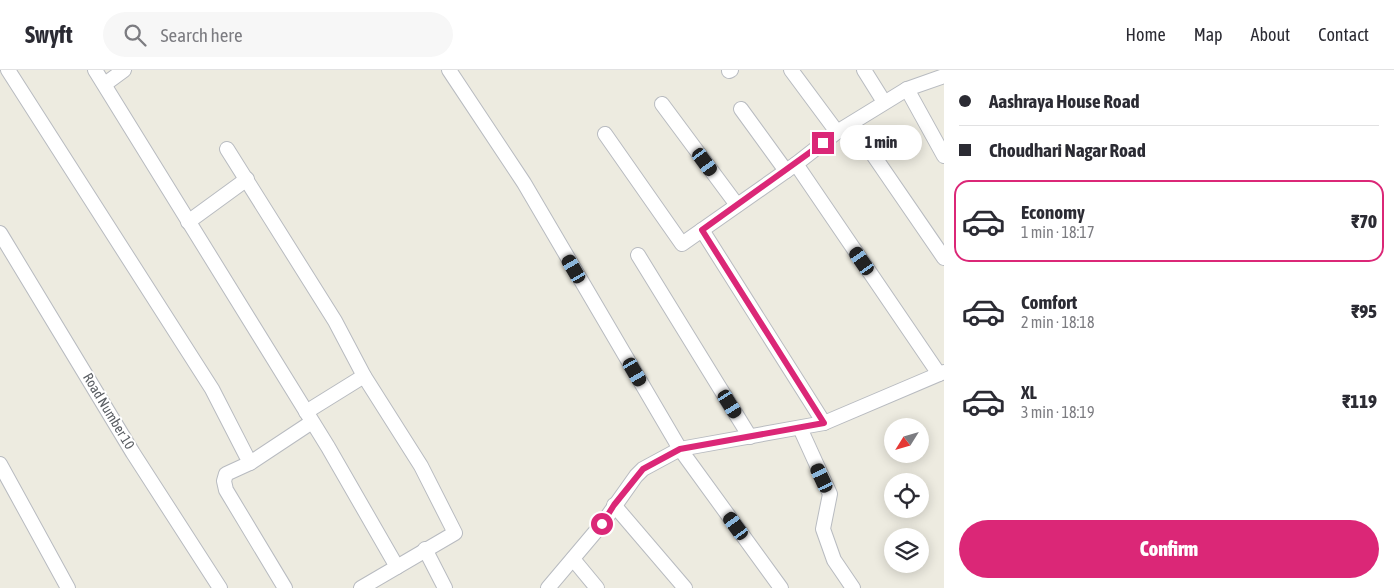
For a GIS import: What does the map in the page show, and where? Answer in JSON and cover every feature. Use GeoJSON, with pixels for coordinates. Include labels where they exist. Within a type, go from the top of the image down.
{"type":"FeatureCollection","features":[{"type":"Feature","properties":{"kind":"street"},"geometry":{"type":"LineString","coordinates":[[8,70],[212,389],[250,463]]}},
{"type":"Feature","properties":{"kind":"street"},"geometry":{"type":"LineString","coordinates":[[95,70],[309,417],[397,567]]}},
{"type":"Feature","properties":{"kind":"street"},"geometry":{"type":"LineString","coordinates":[[104,84],[124,70]]}},
{"type":"Feature","properties":{"kind":"street"},"geometry":{"type":"LineString","coordinates":[[449,70],[524,183],[680,449],[781,588]]}},
{"type":"Feature","properties":{"kind":"street"},"geometry":{"type":"LineString","coordinates":[[791,70],[836,132]]}},
{"type":"Feature","properties":{"kind":"street"},"geometry":{"type":"LineString","coordinates":[[864,70],[884,102]]}},
{"type":"Feature","properties":{"kind":"street"},"geometry":{"type":"LineString","coordinates":[[605,134],[682,244],[791,167],[836,132],[907,89],[940,74]]}},
{"type":"Feature","properties":{"kind":"street"},"geometry":{"type":"LineString","coordinates":[[907,89],[944,156]]}},
{"type":"Feature","properties":{"kind":"street"},"geometry":{"type":"LineString","coordinates":[[662,104],[737,205]]}},
{"type":"Feature","properties":{"kind":"street"},"geometry":{"type":"LineString","coordinates":[[548,588],[602,524],[614,505],[643,469],[680,449],[824,423],[942,373],[791,167],[741,108]]}},
{"type":"Feature","properties":{"kind":"street"},"geometry":{"type":"LineString","coordinates":[[852,124],[944,258]]}},
{"type":"Feature","properties":{"kind":"street"},"geometry":{"type":"LineString","coordinates":[[228,149],[335,321],[364,376],[421,466],[455,533],[361,588]]}},
{"type":"Feature","properties":{"kind":"street"},"geometry":{"type":"LineString","coordinates":[[188,222],[247,179]]}},
{"type":"Feature","properties":{"kind":"street"},"geometry":{"type":"LineString","coordinates":[[702,230],[824,423]]}},
{"type":"Feature","properties":{"kind":"street","name":"Road Number 10"},"geometry":{"type":"LineString","coordinates":[[0,233],[134,453],[220,588]]}},
{"type":"Feature","properties":{"kind":"street"},"geometry":{"type":"LineString","coordinates":[[638,255],[750,437]]}},
{"type":"Feature","properties":{"kind":"street"},"geometry":{"type":"LineString","coordinates":[[285,588],[226,490],[224,481],[226,474],[250,463],[364,376]]}},
{"type":"Feature","properties":{"kind":"street"},"geometry":{"type":"LineString","coordinates":[[800,428],[830,494],[823,529],[834,560],[853,588]]}},
{"type":"Feature","properties":{"kind":"street"},"geometry":{"type":"LineString","coordinates":[[0,464],[68,588]]}},
{"type":"Feature","properties":{"kind":"street"},"geometry":{"type":"LineString","coordinates":[[614,505],[685,588]]}},
{"type":"Feature","properties":{"kind":"street"},"geometry":{"type":"LineString","coordinates":[[425,549],[445,588]]}},
{"type":"Feature","properties":{"kind":"street"},"geometry":{"type":"LineString","coordinates":[[573,559],[597,588]]}},
{"type":"Feature","properties":{"kind":"route"},"geometry":{"type":"LineString","coordinates":[[602,524],[614,505],[643,469],[680,449],[824,423],[702,230],[823,143]]}}]}
